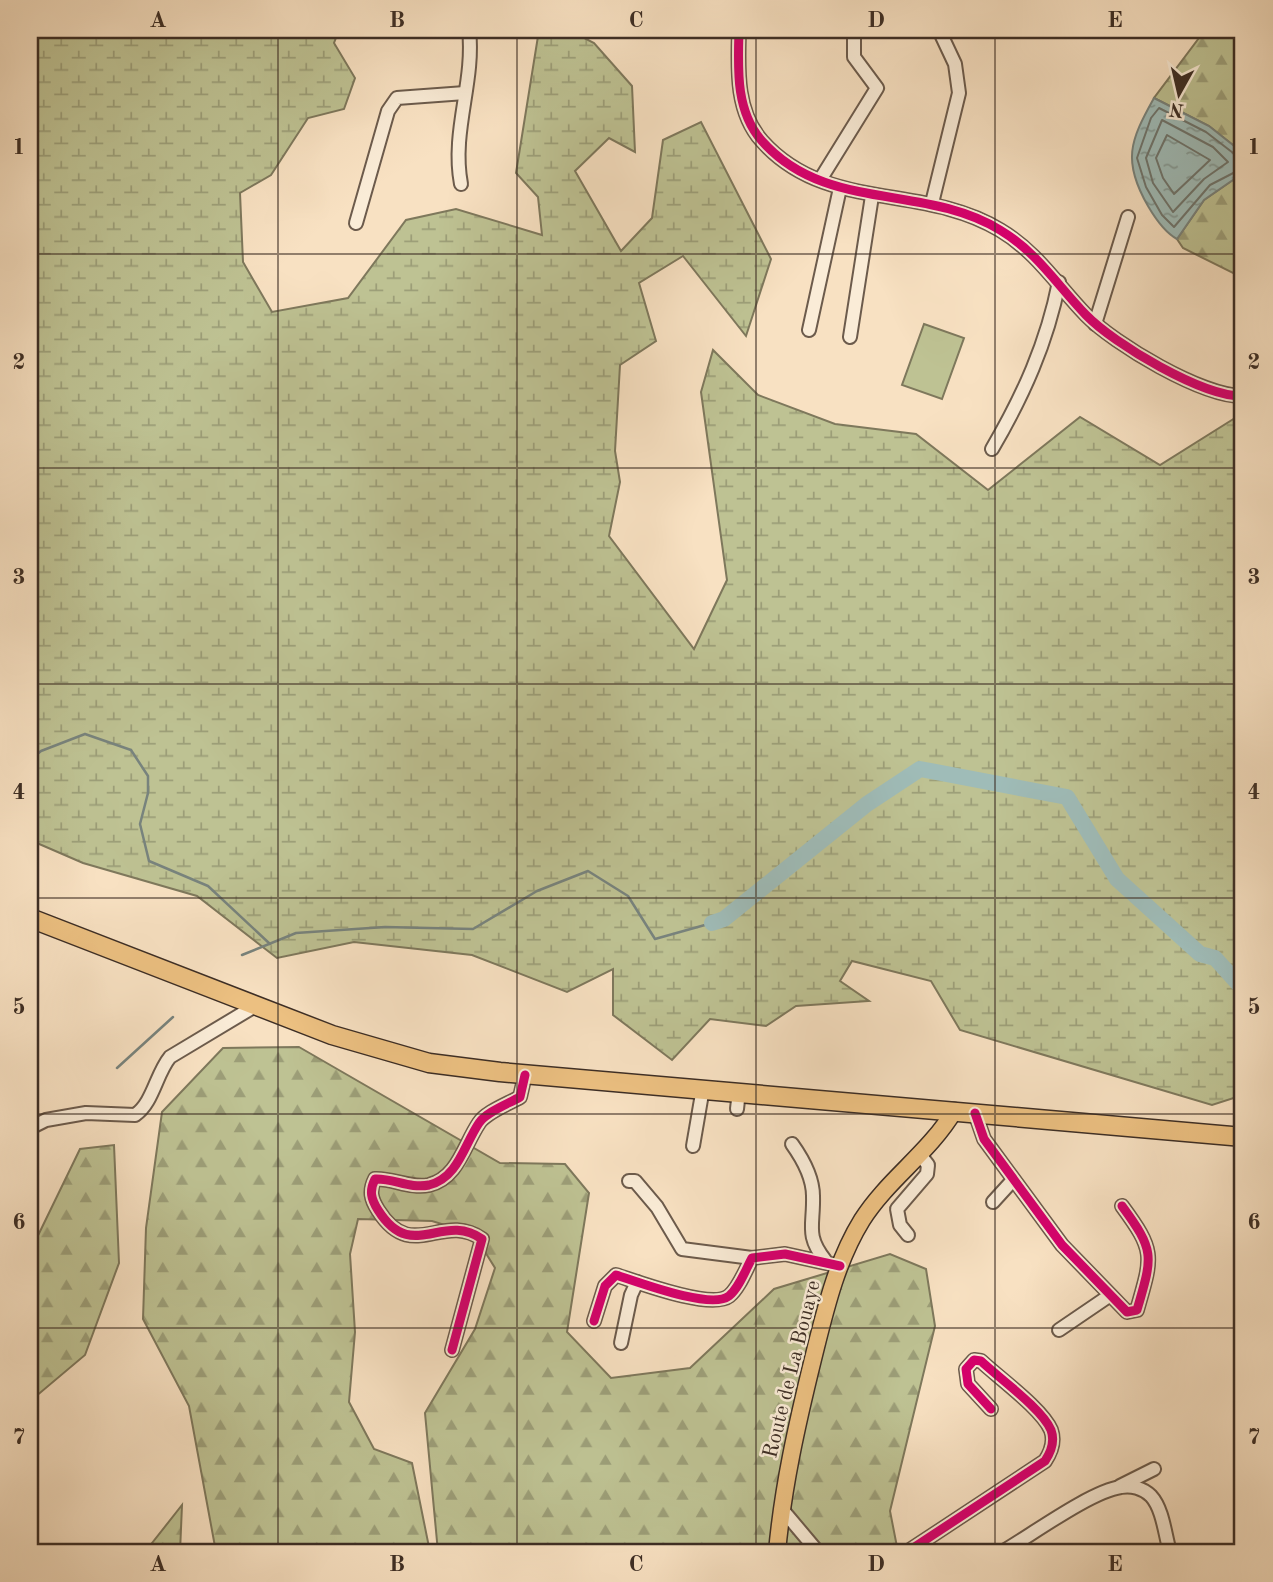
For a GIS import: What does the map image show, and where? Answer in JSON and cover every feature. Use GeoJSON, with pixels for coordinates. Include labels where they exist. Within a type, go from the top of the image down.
{"type":"FeatureCollection","features":[{"type":"Feature","properties":{"kind":"highway"},"geometry":{"type":"LineString","coordinates":[[30,918],[332,1035],[429,1063],[525,1074],[703,1088],[738,1100],[954,1111],[1243,1136]]}},
{"type":"Feature","properties":{"kind":"main road","name":"Route de La Bouaye"},"geometry":{"type":"LineString","coordinates":[[777,1552],[781,1508],[828,1298],[832,1263],[889,1184],[921,1156],[954,1111]]}},
{"type":"Feature","properties":{"kind":"street"},"geometry":{"type":"LineString","coordinates":[[461,184],[457,162],[473,58],[470,30]]}},
{"type":"Feature","properties":{"kind":"street"},"geometry":{"type":"LineString","coordinates":[[739,30],[739,83],[754,131],[789,164],[840,188],[968,213],[1001,230],[1027,249],[1096,324],[1195,386],[1223,395],[1243,396]]}},
{"type":"Feature","properties":{"kind":"street"},"geometry":{"type":"LineString","coordinates":[[820,180],[877,88],[854,57],[854,30]]}},
{"type":"Feature","properties":{"kind":"street"},"geometry":{"type":"LineString","coordinates":[[932,204],[959,93],[955,64],[939,30]]}},
{"type":"Feature","properties":{"kind":"street"},"geometry":{"type":"LineString","coordinates":[[356,223],[388,111],[397,98],[466,93]]}},
{"type":"Feature","properties":{"kind":"street"},"geometry":{"type":"LineString","coordinates":[[809,330],[840,188]]}},
{"type":"Feature","properties":{"kind":"street"},"geometry":{"type":"LineString","coordinates":[[849,337],[872,196]]}},
{"type":"Feature","properties":{"kind":"street"},"geometry":{"type":"LineString","coordinates":[[1096,324],[1128,217]]}},
{"type":"Feature","properties":{"kind":"street"},"geometry":{"type":"LineString","coordinates":[[992,449],[1021,399],[1051,322],[1059,282]]}},
{"type":"Feature","properties":{"kind":"street"},"geometry":{"type":"LineString","coordinates":[[30,1128],[46,1120],[86,1113],[135,1115],[145,1107],[161,1068],[170,1057],[256,1006]]}},
{"type":"Feature","properties":{"kind":"street"},"geometry":{"type":"LineString","coordinates":[[452,1350],[482,1239],[475,1234],[452,1231],[406,1238],[391,1228],[372,1198],[371,1188],[374,1179],[408,1185],[428,1185],[447,1176],[464,1153],[480,1121],[520,1097],[525,1074]]}},
{"type":"Feature","properties":{"kind":"street"},"geometry":{"type":"LineString","coordinates":[[693,1146],[703,1088]]}},
{"type":"Feature","properties":{"kind":"street"},"geometry":{"type":"LineString","coordinates":[[975,1113],[979,1129],[1062,1245],[1127,1312],[1138,1310],[1150,1252],[1146,1238],[1122,1206]]}},
{"type":"Feature","properties":{"kind":"street"},"geometry":{"type":"LineString","coordinates":[[792,1144],[802,1158],[813,1193],[811,1238],[832,1263]]}},
{"type":"Feature","properties":{"kind":"street"},"geometry":{"type":"LineString","coordinates":[[908,1235],[900,1225],[897,1209],[926,1174],[928,1165],[921,1156]]}},
{"type":"Feature","properties":{"kind":"street"},"geometry":{"type":"LineString","coordinates":[[993,1202],[1013,1180]]}},
{"type":"Feature","properties":{"kind":"street"},"geometry":{"type":"LineString","coordinates":[[629,1181],[635,1181],[657,1207],[682,1249],[752,1258],[785,1254],[832,1263]]}},
{"type":"Feature","properties":{"kind":"street"},"geometry":{"type":"LineString","coordinates":[[594,1321],[610,1279],[617,1275],[712,1302],[728,1296],[752,1258]]}},
{"type":"Feature","properties":{"kind":"street"},"geometry":{"type":"LineString","coordinates":[[621,1343],[631,1295],[637,1282]]}},
{"type":"Feature","properties":{"kind":"street"},"geometry":{"type":"LineString","coordinates":[[1059,1330],[1109,1296]]}},
{"type":"Feature","properties":{"kind":"street"},"geometry":{"type":"LineString","coordinates":[[908,1552],[1045,1461],[1051,1453],[1051,1430],[1041,1417],[981,1361],[974,1360],[966,1369],[968,1384],[991,1409]]}},
{"type":"Feature","properties":{"kind":"street"},"geometry":{"type":"LineString","coordinates":[[1002,1552],[1154,1469]]}},
{"type":"Feature","properties":{"kind":"street"},"geometry":{"type":"LineString","coordinates":[[1116,1488],[1141,1489],[1152,1496],[1170,1552]]}},
{"type":"Feature","properties":{"kind":"street"},"geometry":{"type":"LineString","coordinates":[[781,1508],[818,1552]]}},
{"type":"Feature","properties":{"kind":"green space"},"geometry":{"type":"Polygon","coordinates":[[[30,30],[339,30],[334,43],[355,78],[344,109],[308,118],[271,175],[240,193],[243,262],[272,312],[348,298],[406,220],[456,209],[542,235],[538,197],[516,173],[539,30],[569,30],[594,43],[632,86],[635,152],[609,138],[575,171],[621,251],[652,218],[663,140],[701,122],[771,259],[746,336],[683,256],[639,283],[656,341],[620,365],[615,451],[620,482],[609,536],[694,649],[727,580],[701,392],[713,350],[758,395],[835,424],[916,434],[988,490],[1080,417],[1160,465],[1243,413],[1243,1095],[1212,1105],[960,1030],[931,981],[852,961],[840,981],[869,1001],[796,1006],[766,1026],[710,1019],[672,1060],[613,1015],[613,969],[567,992],[472,955],[354,942],[277,958],[197,896],[83,863],[30,840],[30,30]]]}},
{"type":"Feature","properties":{"kind":"green space"},"geometry":{"type":"Polygon","coordinates":[[[1205,30],[1243,30],[1243,153],[1209,126],[1154,98],[1205,30]]]}},
{"type":"Feature","properties":{"kind":"green space"},"geometry":{"type":"Polygon","coordinates":[[[1243,173],[1243,278],[1183,248],[1177,239],[1204,200],[1243,173]]]}},
{"type":"Feature","properties":{"kind":"green space"},"geometry":{"type":"Polygon","coordinates":[[[924,324],[964,338],[942,399],[902,385],[924,324]]]}},
{"type":"Feature","properties":{"kind":"green space"},"geometry":{"type":"Polygon","coordinates":[[[299,1047],[500,1163],[565,1164],[589,1193],[567,1332],[611,1378],[690,1368],[774,1289],[890,1254],[926,1269],[935,1326],[890,1511],[898,1552],[438,1552],[425,1413],[475,1329],[495,1268],[474,1234],[432,1221],[358,1219],[350,1254],[355,1332],[349,1402],[374,1449],[412,1463],[430,1552],[216,1552],[189,1406],[143,1319],[146,1228],[162,1112],[223,1048],[299,1047]]]}},
{"type":"Feature","properties":{"kind":"green space"},"geometry":{"type":"Polygon","coordinates":[[[114,1145],[119,1263],[85,1355],[35,1397],[30,1409],[30,1252],[80,1149],[114,1145]]]}},
{"type":"Feature","properties":{"kind":"green space"},"geometry":{"type":"Polygon","coordinates":[[[182,1505],[180,1552],[145,1552],[182,1505]]]}},
{"type":"Feature","properties":{"kind":"water"},"geometry":{"type":"Polygon","coordinates":[[[1154,98],[1209,126],[1243,153],[1243,173],[1204,200],[1177,239],[1164,229],[1148,206],[1132,163],[1132,151],[1139,127],[1154,98]]]}},
{"type":"Feature","properties":{"kind":"waterway"},"geometry":{"type":"LineString","coordinates":[[30,760],[41,751],[85,734],[131,750],[148,776],[148,793],[140,824],[149,861],[208,886],[270,944]]}},
{"type":"Feature","properties":{"kind":"waterway"},"geometry":{"type":"LineString","coordinates":[[712,923],[724,919],[867,804],[920,769],[1067,797],[1117,879],[1200,954],[1215,958],[1243,989]]}},
{"type":"Feature","properties":{"kind":"waterway"},"geometry":{"type":"LineString","coordinates":[[242,955],[296,933],[385,927],[473,929],[537,891],[588,871],[628,896],[655,939],[712,923]]}},
{"type":"Feature","properties":{"kind":"waterway"},"geometry":{"type":"LineString","coordinates":[[117,1068],[173,1017]]}},
{"type":"Feature","properties":{"kind":"cycle path"},"geometry":{"type":"LineString","coordinates":[[739,30],[740,88],[747,116],[762,141],[787,164],[815,179],[876,195],[939,206],[1000,230],[1025,248],[1099,327],[1137,354],[1206,388],[1243,396]]}},
{"type":"Feature","properties":{"kind":"cycle path"},"geometry":{"type":"LineString","coordinates":[[452,1350],[482,1239],[454,1230],[415,1236],[403,1233],[391,1226],[378,1210],[372,1199],[372,1187],[375,1179],[422,1186],[439,1181],[454,1168],[482,1119],[520,1097],[525,1075]]}},
{"type":"Feature","properties":{"kind":"cycle path"},"geometry":{"type":"LineString","coordinates":[[975,1113],[984,1139],[1062,1245],[1127,1312],[1137,1310],[1146,1277],[1148,1254],[1141,1234],[1122,1206]]}},
{"type":"Feature","properties":{"kind":"cycle path"},"geometry":{"type":"LineString","coordinates":[[594,1321],[605,1286],[616,1275],[707,1300],[729,1296],[752,1258],[785,1254],[840,1266]]}},
{"type":"Feature","properties":{"kind":"cycle path"},"geometry":{"type":"LineString","coordinates":[[907,1552],[1047,1458],[1053,1438],[1046,1422],[1030,1403],[981,1361],[974,1360],[966,1369],[968,1384],[991,1409]]}}]}
